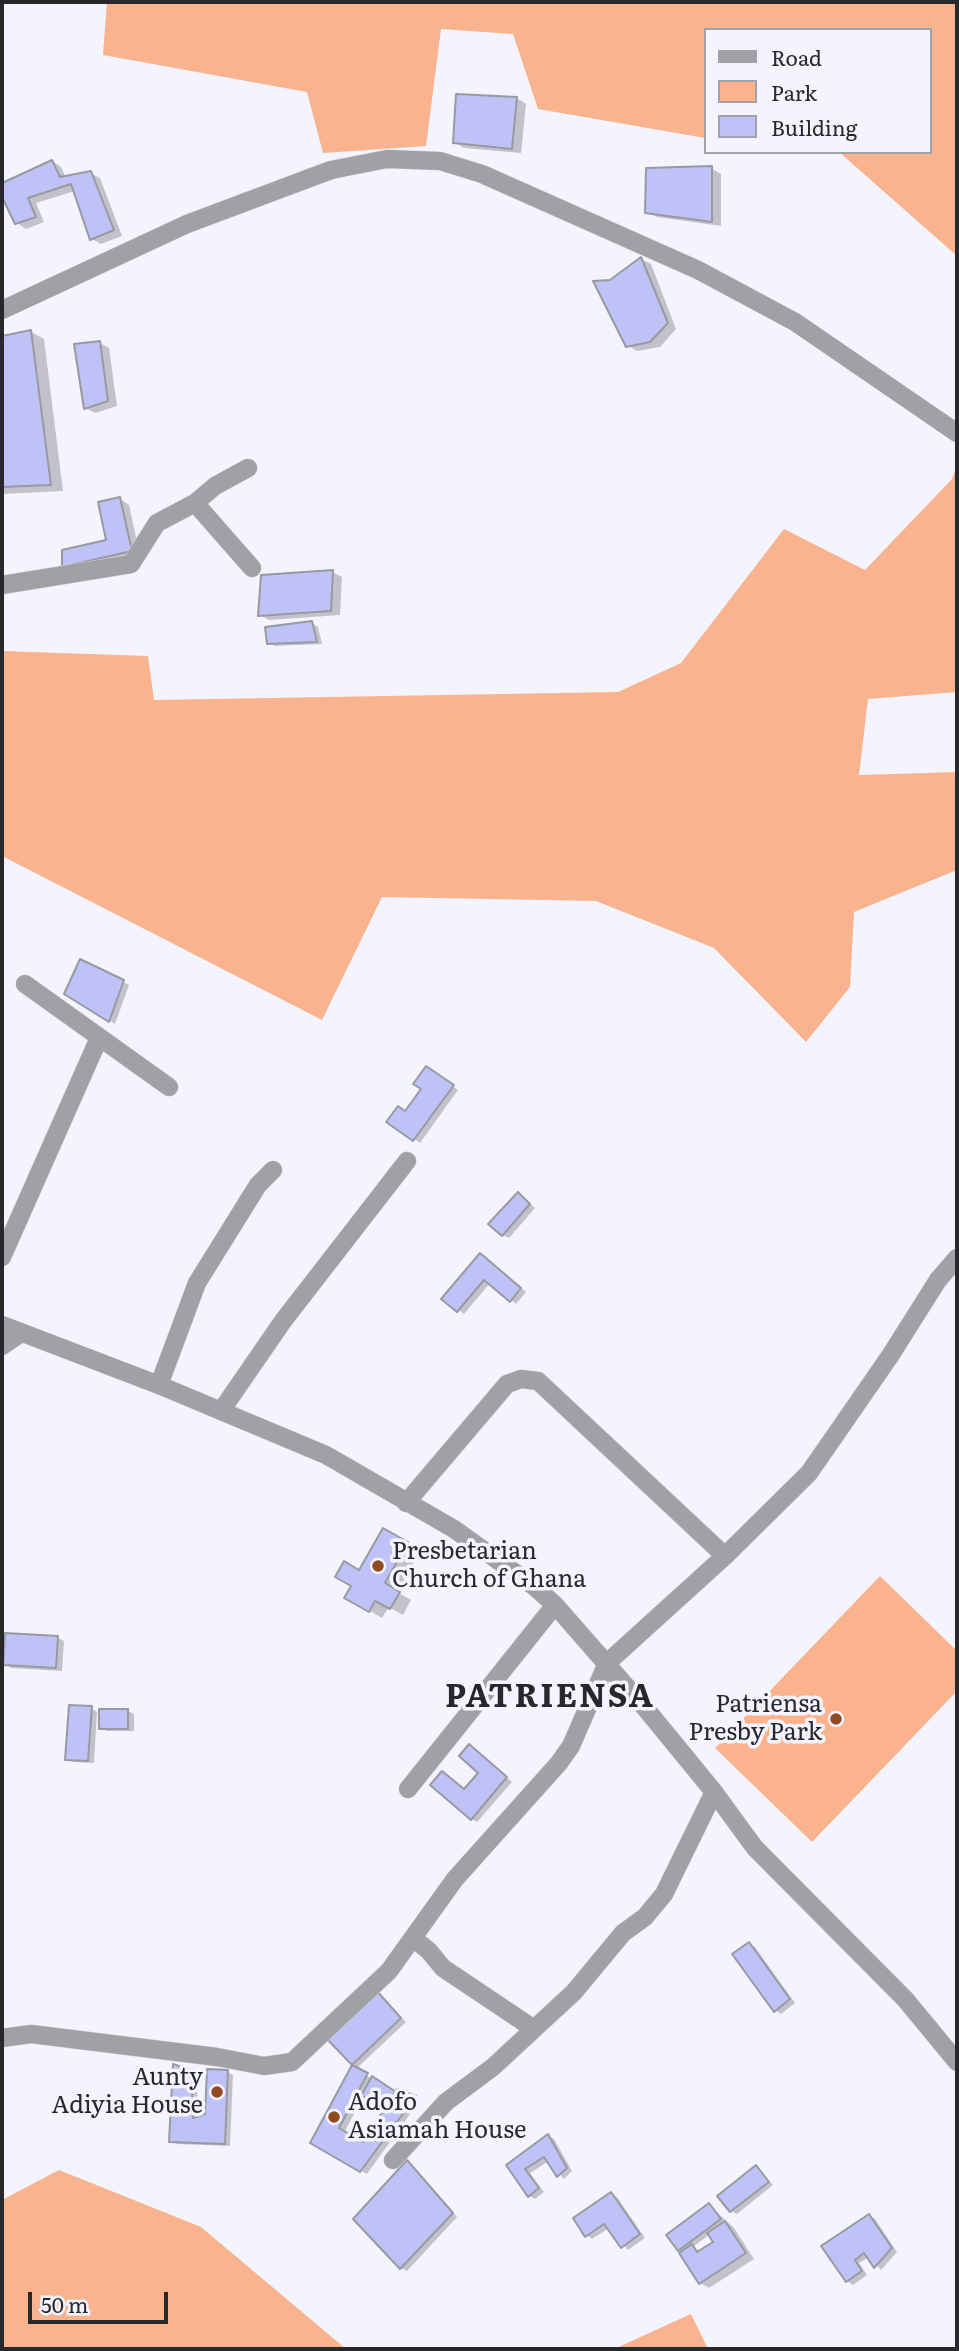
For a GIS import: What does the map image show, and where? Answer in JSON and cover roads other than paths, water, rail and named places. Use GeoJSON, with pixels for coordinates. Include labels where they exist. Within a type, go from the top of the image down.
{"type":"FeatureCollection","features":[{"type":"Feature","properties":{"kind":"street"},"geometry":{"type":"LineString","coordinates":[[2,310],[187,224],[331,170],[387,159],[440,161],[482,174],[698,270],[795,322],[957,433]]}},
{"type":"Feature","properties":{"kind":"street"},"geometry":{"type":"LineString","coordinates":[[2,585],[131,564],[157,523],[195,503],[215,486],[248,468]]}},
{"type":"Feature","properties":{"kind":"street"},"geometry":{"type":"LineString","coordinates":[[195,503],[252,568]]}},
{"type":"Feature","properties":{"kind":"street"},"geometry":{"type":"LineString","coordinates":[[25,984],[169,1087]]}},
{"type":"Feature","properties":{"kind":"street"},"geometry":{"type":"LineString","coordinates":[[2,1257],[99,1038]]}},
{"type":"Feature","properties":{"kind":"street"},"geometry":{"type":"LineString","coordinates":[[221,1411],[283,1321],[407,1161]]}},
{"type":"Feature","properties":{"kind":"street"},"geometry":{"type":"LineString","coordinates":[[159,1385],[197,1283],[258,1185],[272,1170]]}},
{"type":"Feature","properties":{"kind":"street"},"geometry":{"type":"LineString","coordinates":[[2,2038],[30,2034],[217,2057],[264,2066],[280,2066],[292,2062],[389,1971],[455,1879],[559,1763],[571,1746],[607,1663],[725,1556],[809,1474],[938,1280],[957,1258]]}},
{"type":"Feature","properties":{"kind":"street"},"geometry":{"type":"LineString","coordinates":[[2,1325],[159,1385],[326,1455],[454,1529],[555,1605],[714,1792],[755,1848],[905,1999],[957,2062]]}},
{"type":"Feature","properties":{"kind":"street"},"geometry":{"type":"LineString","coordinates":[[2,1346],[21,1333]]}},
{"type":"Feature","properties":{"kind":"street"},"geometry":{"type":"LineString","coordinates":[[406,1503],[507,1384],[521,1379],[538,1381],[725,1556]]}},
{"type":"Feature","properties":{"kind":"street"},"geometry":{"type":"LineString","coordinates":[[408,1789],[555,1605]]}},
{"type":"Feature","properties":{"kind":"street"},"geometry":{"type":"LineString","coordinates":[[393,2160],[446,2102],[494,2067],[573,1992],[623,1933],[645,1917],[664,1894],[714,1792]]}},
{"type":"Feature","properties":{"kind":"street"},"geometry":{"type":"LineString","coordinates":[[413,1938],[463,1984],[534,2029]]}},
{"type":"Feature","properties":{"kind":"place","name":"Presbetarian Church of Ghana"},"geometry":{"type":"Point","coordinates":[378,1566]}},
{"type":"Feature","properties":{"kind":"place","name":"Patriensa Presby Park"},"geometry":{"type":"Point","coordinates":[836,1719]}},
{"type":"Feature","properties":{"kind":"place","name":"Aunty Adiyia House"},"geometry":{"type":"Point","coordinates":[217,2092]}},
{"type":"Feature","properties":{"kind":"place","name":"Adofo Asiamah House"},"geometry":{"type":"Point","coordinates":[334,2117]}},
{"type":"Feature","properties":{"kind":"district","name":"PATRIENSA"},"geometry":{"type":"Point","coordinates":[550,1698]}}]}
